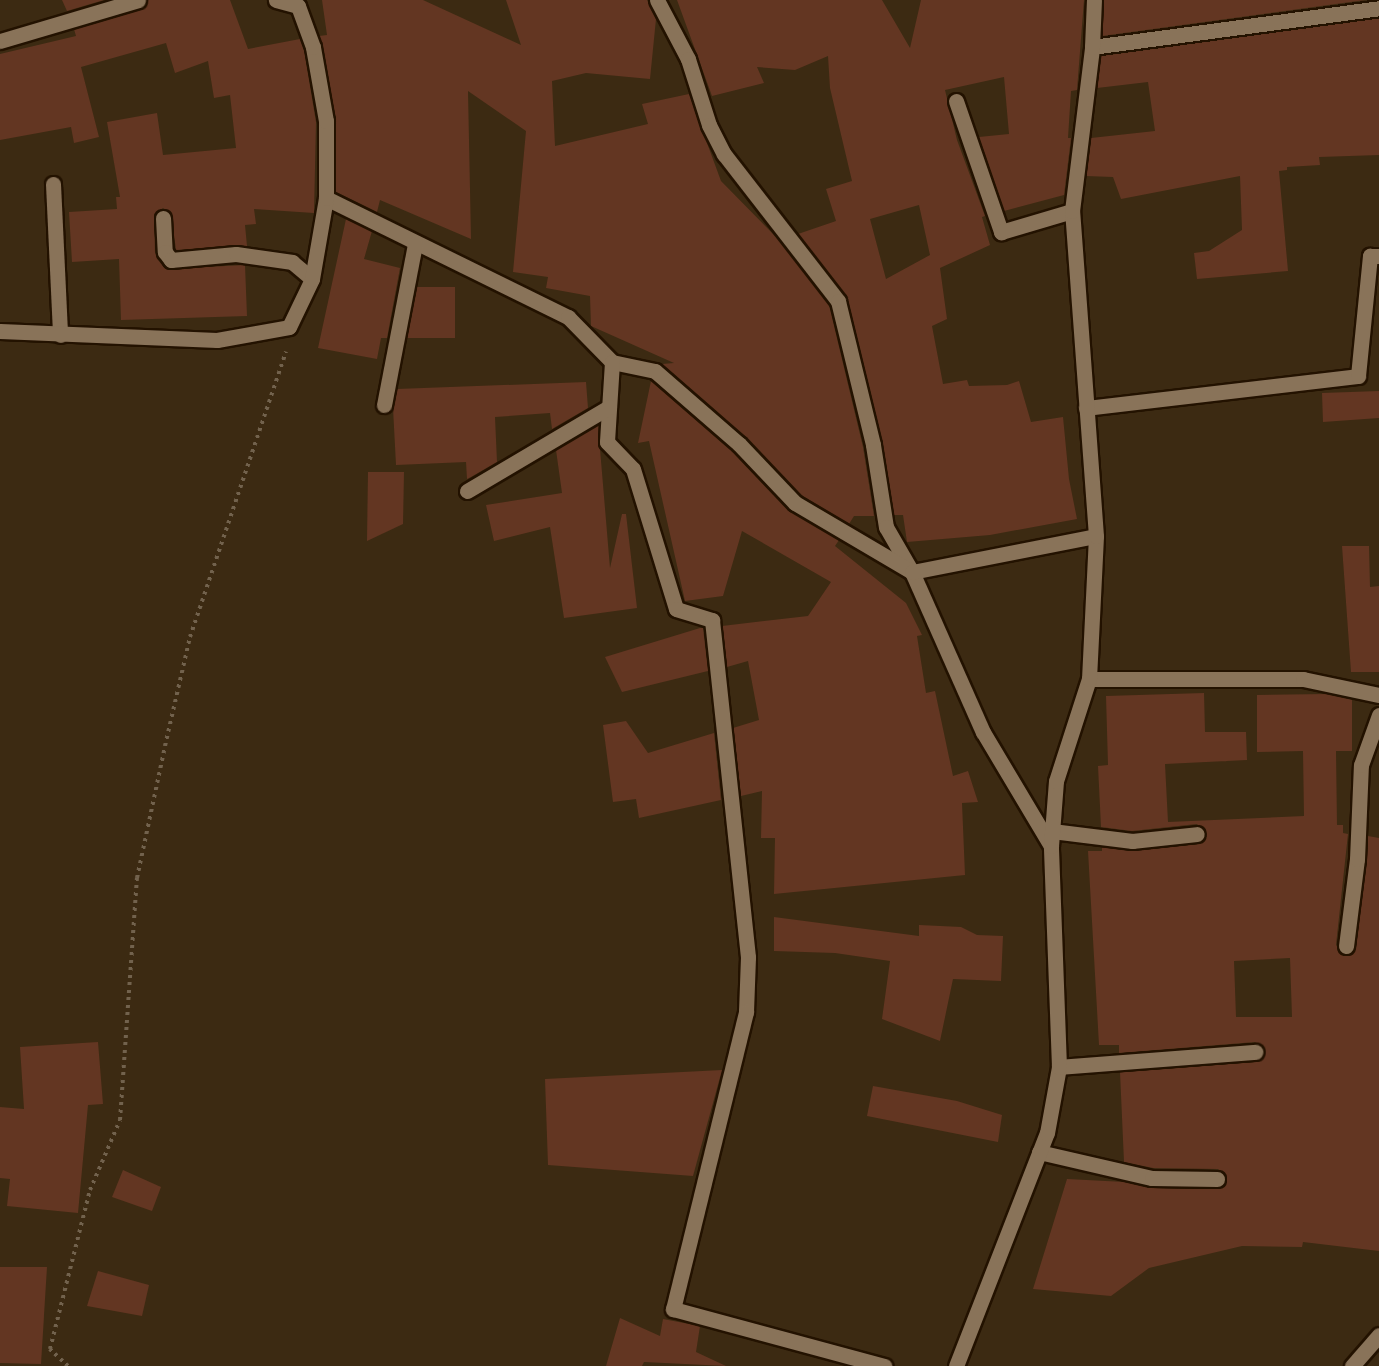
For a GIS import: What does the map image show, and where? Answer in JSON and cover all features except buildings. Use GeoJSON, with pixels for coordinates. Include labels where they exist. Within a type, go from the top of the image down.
{"type":"FeatureCollection","features":[{"type":"Feature","properties":{"kind":"street"},"geometry":{"type":"LineString","coordinates":[[0,41],[138,0]]}},
{"type":"Feature","properties":{"kind":"street"},"geometry":{"type":"LineString","coordinates":[[0,331],[217,340],[289,327],[312,279],[326,198],[326,121],[313,46],[302,3],[276,0]]}},
{"type":"Feature","properties":{"kind":"street"},"geometry":{"type":"LineString","coordinates":[[657,0],[688,58],[709,125],[724,154],[838,301],[873,445],[886,527],[912,572],[983,732],[1052,838]]}},
{"type":"Feature","properties":{"kind":"street"},"geometry":{"type":"LineString","coordinates":[[956,1366],[1047,1133],[1059,1067],[1052,838],[1056,781],[1089,679],[1096,536],[1072,211],[1092,47],[1094,0]]}},
{"type":"Feature","properties":{"kind":"street"},"geometry":{"type":"LineString","coordinates":[[1092,47],[1379,8]]}},
{"type":"Feature","properties":{"kind":"street"},"geometry":{"type":"LineString","coordinates":[[956,101],[1001,231],[1072,211]]}},
{"type":"Feature","properties":{"kind":"street"},"geometry":{"type":"LineString","coordinates":[[53,184],[60,335]]}},
{"type":"Feature","properties":{"kind":"street"},"geometry":{"type":"LineString","coordinates":[[326,198],[415,244],[459,260],[568,317],[612,362],[656,371],[739,444],[795,503],[912,572],[1096,536]]}},
{"type":"Feature","properties":{"kind":"street"},"geometry":{"type":"LineString","coordinates":[[164,218],[165,252],[171,260],[236,254],[292,262],[312,279]]}},
{"type":"Feature","properties":{"kind":"street"},"geometry":{"type":"LineString","coordinates":[[384,405],[415,244]]}},
{"type":"Feature","properties":{"kind":"street"},"geometry":{"type":"LineString","coordinates":[[1086,408],[1358,376],[1370,256],[1379,256]]}},
{"type":"Feature","properties":{"kind":"street"},"geometry":{"type":"LineString","coordinates":[[612,362],[607,442],[633,469],[676,609],[712,620],[748,957],[746,1012],[673,1309],[884,1366]]}},
{"type":"Feature","properties":{"kind":"street"},"geometry":{"type":"LineString","coordinates":[[467,491],[609,407]]}},
{"type":"Feature","properties":{"kind":"street"},"geometry":{"type":"LineString","coordinates":[[1089,679],[1303,679],[1379,695]]}},
{"type":"Feature","properties":{"kind":"street"},"geometry":{"type":"LineString","coordinates":[[1346,946],[1358,859],[1361,765],[1379,715]]}},
{"type":"Feature","properties":{"kind":"street"},"geometry":{"type":"LineString","coordinates":[[1052,838],[1132,841],[1197,834]]}},
{"type":"Feature","properties":{"kind":"street"},"geometry":{"type":"LineString","coordinates":[[1059,1067],[1255,1052]]}},
{"type":"Feature","properties":{"kind":"street"},"geometry":{"type":"LineString","coordinates":[[1039,1152],[1152,1178],[1217,1179]]}},
{"type":"Feature","properties":{"kind":"street"},"geometry":{"type":"LineString","coordinates":[[1353,1366],[1379,1335]]}},
{"type":"Feature","properties":{"kind":"path"},"geometry":{"type":"LineString","coordinates":[[68,1366],[50,1349],[90,1190],[120,1120],[141,856],[190,638],[286,357],[289,327]]}}]}
